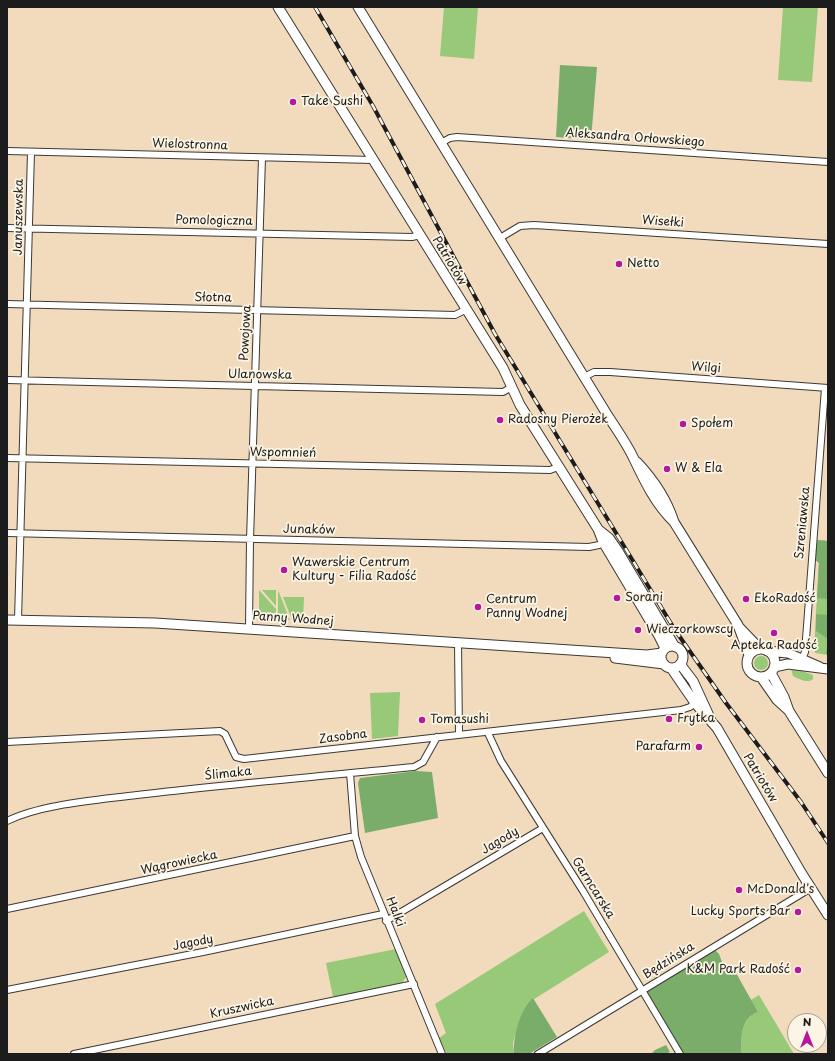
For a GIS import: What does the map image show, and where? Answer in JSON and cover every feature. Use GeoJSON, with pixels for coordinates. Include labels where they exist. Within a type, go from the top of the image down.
{"type":"FeatureCollection","features":[{"type":"Feature","properties":{"kind":"main road","name":"Patriotów"},"geometry":{"type":"LineString","coordinates":[[278,7],[497,360],[520,405],[558,467],[674,647],[682,654],[671,665]]}},
{"type":"Feature","properties":{"kind":"main road"},"geometry":{"type":"LineString","coordinates":[[358,7],[634,459],[648,473],[656,486],[671,512],[674,522],[738,625],[749,655],[747,664],[749,670],[753,675],[761,677],[778,700],[789,711]]}},
{"type":"Feature","properties":{"kind":"main road","name":"Patriotów"},"geometry":{"type":"LineString","coordinates":[[606,540],[659,636],[663,651],[661,658],[693,681],[706,706],[711,720],[788,848],[805,866],[811,888],[828,915]]}},
{"type":"Feature","properties":{"kind":"main road","name":"Panny Wodnej"},"geometry":{"type":"LineString","coordinates":[[7,620],[136,622],[249,628],[647,654],[674,647]]}},
{"type":"Feature","properties":{"kind":"main road"},"geometry":{"type":"LineString","coordinates":[[738,625],[764,650],[773,656],[772,670],[789,711],[828,773]]}},
{"type":"Feature","properties":{"kind":"main road","name":"Panny Wodnej"},"geometry":{"type":"LineString","coordinates":[[576,650],[646,663],[671,665]]}},
{"type":"Feature","properties":{"kind":"main road"},"geometry":{"type":"LineString","coordinates":[[749,655],[764,650],[788,653],[824,668]]}},
{"type":"Feature","properties":{"kind":"main road"},"geometry":{"type":"LineString","coordinates":[[761,677],[772,670],[788,664],[824,668]]}},
{"type":"Feature","properties":{"kind":"main road","name":"Patriotów"},"geometry":{"type":"LineString","coordinates":[[671,665],[695,703],[711,720]]}},
{"type":"Feature","properties":{"kind":"street","name":"Aleksandra Orłowskiego"},"geometry":{"type":"LineString","coordinates":[[441,143],[450,138],[457,137],[828,162]]}},
{"type":"Feature","properties":{"kind":"street","name":"Wielostronna"},"geometry":{"type":"LineString","coordinates":[[7,151],[373,160]]}},
{"type":"Feature","properties":{"kind":"street","name":"Januszewska"},"geometry":{"type":"LineString","coordinates":[[18,620],[22,534],[31,152]]}},
{"type":"Feature","properties":{"kind":"street","name":"Powojowa"},"geometry":{"type":"LineString","coordinates":[[249,628],[252,463],[259,310],[262,158]]}},
{"type":"Feature","properties":{"kind":"street","name":"Wisełki"},"geometry":{"type":"LineString","coordinates":[[500,238],[515,228],[526,225],[828,244]]}},
{"type":"Feature","properties":{"kind":"street","name":"Pomologiczna"},"geometry":{"type":"LineString","coordinates":[[7,228],[412,237],[420,235]]}},
{"type":"Feature","properties":{"kind":"street","name":"Słotna"},"geometry":{"type":"LineString","coordinates":[[7,304],[456,315],[465,310]]}},
{"type":"Feature","properties":{"kind":"street","name":"Wilgi"},"geometry":{"type":"LineString","coordinates":[[584,377],[594,372],[610,372],[827,388]]}},
{"type":"Feature","properties":{"kind":"street","name":"Ulanowska"},"geometry":{"type":"LineString","coordinates":[[7,380],[503,392],[512,387]]}},
{"type":"Feature","properties":{"kind":"street","name":"Szreniawska"},"geometry":{"type":"LineString","coordinates":[[802,659],[805,652],[827,388]]}},
{"type":"Feature","properties":{"kind":"street","name":"Wspomnień"},"geometry":{"type":"LineString","coordinates":[[7,458],[550,470],[558,467]]}},
{"type":"Feature","properties":{"kind":"street","name":"Junaków"},"geometry":{"type":"LineString","coordinates":[[7,533],[250,540],[589,546],[606,540]]}},
{"type":"Feature","properties":{"kind":"street"},"geometry":{"type":"LineString","coordinates":[[458,642],[457,669],[459,735]]}},
{"type":"Feature","properties":{"kind":"street","name":"Zasobna"},"geometry":{"type":"LineString","coordinates":[[7,742],[220,731],[225,734],[236,757],[241,759],[437,736],[488,733],[681,710],[690,708],[695,703]]}},
{"type":"Feature","properties":{"kind":"street","name":"Garncarska"},"geometry":{"type":"LineString","coordinates":[[488,733],[502,760],[583,891],[680,1054]]}},
{"type":"Feature","properties":{"kind":"street","name":"Ślimaka"},"geometry":{"type":"LineString","coordinates":[[7,821],[27,813],[89,801],[420,765],[437,736]]}},
{"type":"Feature","properties":{"kind":"street","name":"Halki"},"geometry":{"type":"LineString","coordinates":[[350,773],[355,836],[361,857],[386,922],[414,984],[442,1054]]}},
{"type":"Feature","properties":{"kind":"street","name":"Jagody"},"geometry":{"type":"LineString","coordinates":[[386,922],[543,828]]}},
{"type":"Feature","properties":{"kind":"street","name":"Wągrowiecka"},"geometry":{"type":"LineString","coordinates":[[7,910],[355,836]]}},
{"type":"Feature","properties":{"kind":"street","name":"Będzińska"},"geometry":{"type":"LineString","coordinates":[[538,1054],[811,888]]}},
{"type":"Feature","properties":{"kind":"street","name":"Jagody"},"geometry":{"type":"LineString","coordinates":[[7,990],[218,949],[383,914]]}},
{"type":"Feature","properties":{"kind":"street","name":"Kruszwicka"},"geometry":{"type":"LineString","coordinates":[[74,1054],[414,984]]}},
{"type":"Feature","properties":{"kind":"green space"},"geometry":{"type":"Polygon","coordinates":[[[444,7],[478,7],[474,59],[440,56],[444,7]]]}},
{"type":"Feature","properties":{"kind":"green space"},"geometry":{"type":"Polygon","coordinates":[[[783,7],[818,7],[812,82],[778,80],[783,7]]]}},
{"type":"Feature","properties":{"kind":"green space"},"geometry":{"type":"Polygon","coordinates":[[[560,65],[597,67],[591,140],[556,137],[560,65]]]}},
{"type":"Feature","properties":{"kind":"green space"},"geometry":{"type":"Polygon","coordinates":[[[817,540],[828,541],[828,599],[817,598],[819,563],[815,560],[817,540]]]}},
{"type":"Feature","properties":{"kind":"green space"},"geometry":{"type":"Polygon","coordinates":[[[820,540],[828,541],[828,655],[815,653],[814,649],[820,540]]]}},
{"type":"Feature","properties":{"kind":"green space"},"geometry":{"type":"Polygon","coordinates":[[[259,590],[276,609],[276,619],[259,618],[259,590]]]}},
{"type":"Feature","properties":{"kind":"green space"},"geometry":{"type":"Polygon","coordinates":[[[262,590],[276,590],[276,606],[262,590]]]}},
{"type":"Feature","properties":{"kind":"green space"},"geometry":{"type":"Polygon","coordinates":[[[278,590],[290,620],[278,619],[278,590]]]}},
{"type":"Feature","properties":{"kind":"green space"},"geometry":{"type":"Polygon","coordinates":[[[283,597],[304,597],[303,621],[292,620],[283,597]]]}},
{"type":"Feature","properties":{"kind":"green space"},"geometry":{"type":"Polygon","coordinates":[[[816,614],[828,615],[828,639],[816,631],[816,614]]]}},
{"type":"Feature","properties":{"kind":"green space"},"geometry":{"type":"Polygon","coordinates":[[[828,639],[828,655],[826,654],[828,639]]]}},
{"type":"Feature","properties":{"kind":"green space"},"geometry":{"type":"Polygon","coordinates":[[[758,656],[764,656],[768,660],[768,666],[764,670],[758,670],[754,666],[754,660],[758,656]]]}},
{"type":"Feature","properties":{"kind":"green space"},"geometry":{"type":"Polygon","coordinates":[[[791,669],[797,669],[813,675],[813,679],[806,681],[793,676],[791,669]]]}},
{"type":"Feature","properties":{"kind":"green space"},"geometry":{"type":"Polygon","coordinates":[[[400,692],[398,736],[372,739],[370,693],[400,692]]]}},
{"type":"Feature","properties":{"kind":"green space"},"geometry":{"type":"Polygon","coordinates":[[[416,771],[432,772],[438,818],[365,833],[358,783],[360,778],[416,771]]]}},
{"type":"Feature","properties":{"kind":"green space"},"geometry":{"type":"Polygon","coordinates":[[[584,911],[609,952],[528,1003],[518,1026],[513,1043],[514,1054],[447,1054],[439,1038],[446,1033],[435,1004],[584,911]]]}},
{"type":"Feature","properties":{"kind":"green space"},"geometry":{"type":"Polygon","coordinates":[[[396,949],[407,976],[402,983],[333,997],[326,963],[396,949]]]}},
{"type":"Feature","properties":{"kind":"green space"},"geometry":{"type":"Polygon","coordinates":[[[714,949],[719,954],[722,962],[736,973],[758,1012],[747,1019],[743,1030],[741,1054],[683,1054],[647,995],[648,990],[714,949]]]}},
{"type":"Feature","properties":{"kind":"green space"},"geometry":{"type":"Polygon","coordinates":[[[759,995],[787,1042],[787,1053],[794,1054],[741,1054],[743,1030],[747,1019],[758,1012],[751,1000],[759,995]]]}},
{"type":"Feature","properties":{"kind":"green space"},"geometry":{"type":"Polygon","coordinates":[[[533,998],[557,1037],[529,1054],[514,1054],[518,1024],[524,1009],[533,998]]]}},
{"type":"Feature","properties":{"kind":"green space"},"geometry":{"type":"Polygon","coordinates":[[[666,1045],[670,1052],[665,1054],[651,1054],[655,1050],[666,1045]]]}},
{"type":"Feature","properties":{"kind":"railway"},"geometry":{"type":"LineString","coordinates":[[315,7],[373,106],[495,334],[675,630],[726,703],[801,802],[828,843]]}},
{"type":"Feature","properties":{"kind":"place","name":"Take Sushi"},"geometry":{"type":"Point","coordinates":[293,102]}},
{"type":"Feature","properties":{"kind":"place","name":"Netto"},"geometry":{"type":"Point","coordinates":[619,264]}},
{"type":"Feature","properties":{"kind":"place","name":"Radosny Pierożek"},"geometry":{"type":"Point","coordinates":[500,420]}},
{"type":"Feature","properties":{"kind":"place","name":"Społem"},"geometry":{"type":"Point","coordinates":[683,424]}},
{"type":"Feature","properties":{"kind":"place","name":"W & Ela"},"geometry":{"type":"Point","coordinates":[667,469]}},
{"type":"Feature","properties":{"kind":"place","name":"Wawerskie Centrum Kultury - Filia Radość"},"geometry":{"type":"Point","coordinates":[284,570]}},
{"type":"Feature","properties":{"kind":"place","name":"Sorani"},"geometry":{"type":"Point","coordinates":[617,598]}},
{"type":"Feature","properties":{"kind":"place","name":"EkoRadość"},"geometry":{"type":"Point","coordinates":[746,599]}},
{"type":"Feature","properties":{"kind":"place","name":"Centrum Panny Wodnej"},"geometry":{"type":"Point","coordinates":[478,607]}},
{"type":"Feature","properties":{"kind":"place","name":"Wieczorkowscy"},"geometry":{"type":"Point","coordinates":[638,630]}},
{"type":"Feature","properties":{"kind":"place","name":"Apteka Radość"},"geometry":{"type":"Point","coordinates":[774,633]}},
{"type":"Feature","properties":{"kind":"place","name":"Frytka"},"geometry":{"type":"Point","coordinates":[669,719]}},
{"type":"Feature","properties":{"kind":"place","name":"Tomasushi"},"geometry":{"type":"Point","coordinates":[422,720]}},
{"type":"Feature","properties":{"kind":"place","name":"Parafarm"},"geometry":{"type":"Point","coordinates":[699,747]}},
{"type":"Feature","properties":{"kind":"place","name":"McDonald's"},"geometry":{"type":"Point","coordinates":[739,890]}},
{"type":"Feature","properties":{"kind":"place","name":"Lucky Sports Bar"},"geometry":{"type":"Point","coordinates":[798,912]}},
{"type":"Feature","properties":{"kind":"place","name":"K&M Park Radość"},"geometry":{"type":"Point","coordinates":[798,970]}}]}
